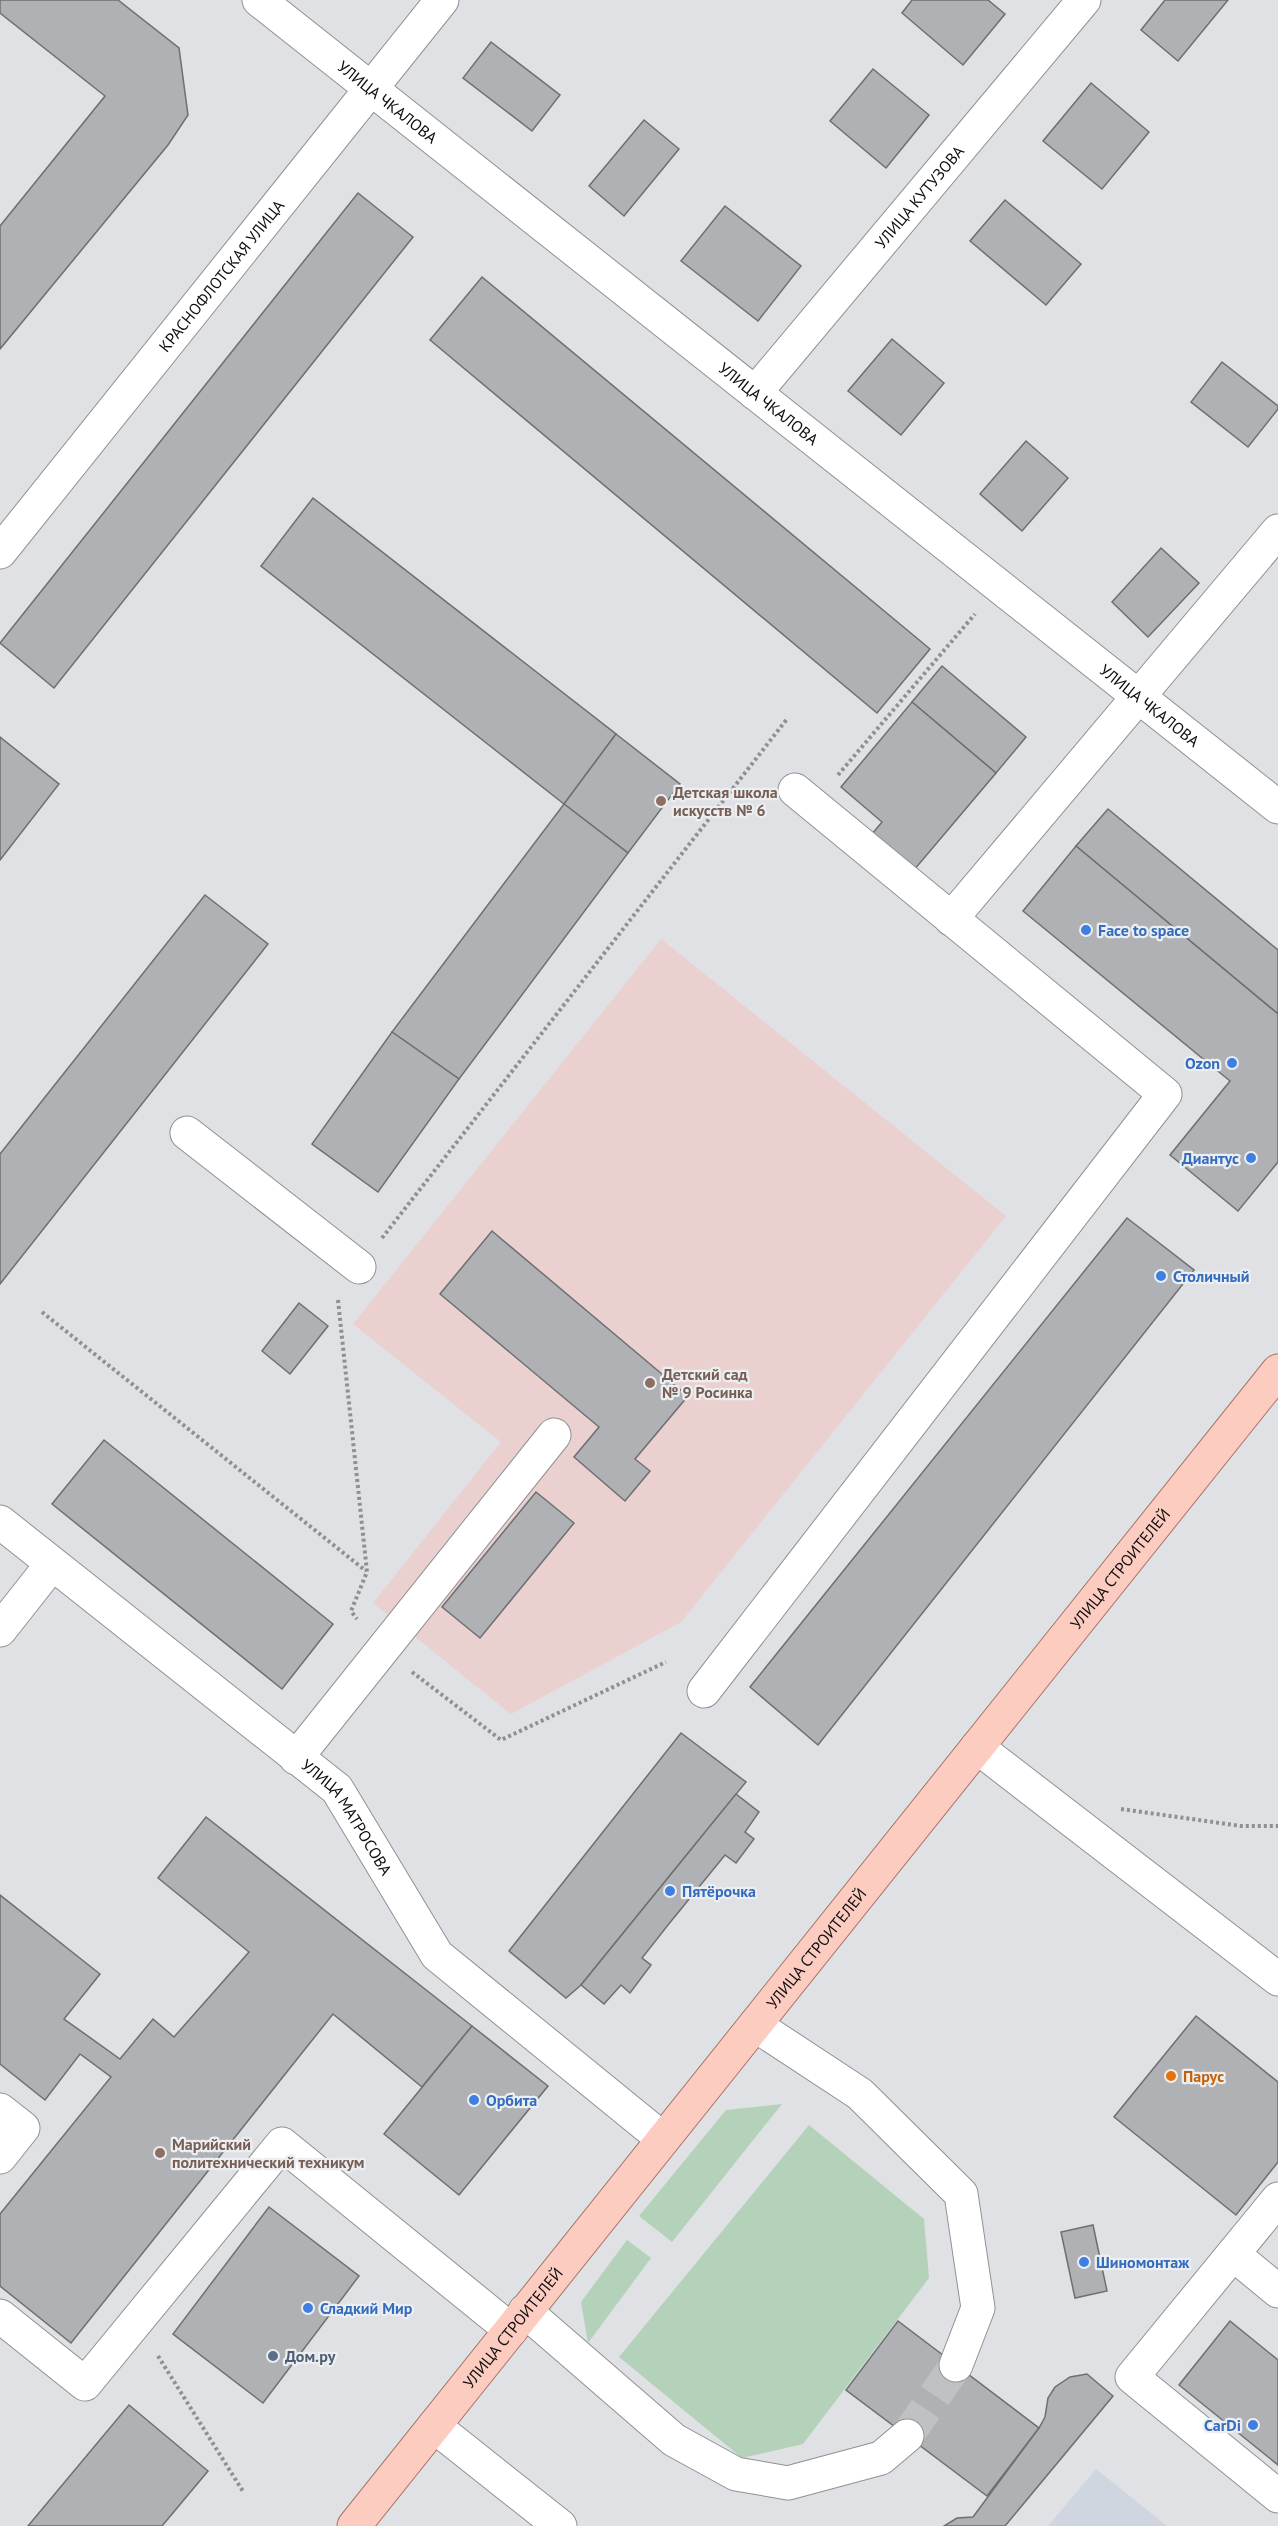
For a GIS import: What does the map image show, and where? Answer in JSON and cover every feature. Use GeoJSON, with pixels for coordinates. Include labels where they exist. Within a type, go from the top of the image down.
{"type":"FeatureCollection","features":[{"type":"Feature","properties":{"kind":"main road","name":"УЛИЦА СТРОИТЕЛЕЙ"},"geometry":{"type":"LineString","coordinates":[[354,2526],[1278,1371]]}},
{"type":"Feature","properties":{"kind":"street","name":"УЛИЦА ЧКАЛОВА"},"geometry":{"type":"LineString","coordinates":[[259,0],[1278,807]]}},
{"type":"Feature","properties":{"kind":"street","name":"КРАСНОФЛОТСКАЯ УЛИЦА"},"geometry":{"type":"LineString","coordinates":[[0,552],[442,0]]}},
{"type":"Feature","properties":{"kind":"street","name":"УЛИЦА КУТУЗОВА"},"geometry":{"type":"LineString","coordinates":[[755,393],[1084,0]]}},
{"type":"Feature","properties":{"kind":"street"},"geometry":{"type":"LineString","coordinates":[[951,919],[1278,531]]}},
{"type":"Feature","properties":{"kind":"street"},"geometry":{"type":"LineString","coordinates":[[704,1690],[1165,1094],[804,798]]}},
{"type":"Feature","properties":{"kind":"street"},"geometry":{"type":"LineString","coordinates":[[187,1133],[359,1267]]}},
{"type":"Feature","properties":{"kind":"street"},"geometry":{"type":"LineString","coordinates":[[296,1758],[554,1435]]}},
{"type":"Feature","properties":{"kind":"street","name":"УЛИЦА МАТРОСОВА"},"geometry":{"type":"LineString","coordinates":[[0,1522],[336,1789],[437,1955],[663,2139]]}},
{"type":"Feature","properties":{"kind":"street"},"geometry":{"type":"LineString","coordinates":[[0,1630],[52,1564]]}},
{"type":"Feature","properties":{"kind":"street"},"geometry":{"type":"LineString","coordinates":[[977,1747],[1278,1978]]}},
{"type":"Feature","properties":{"kind":"street"},"geometry":{"type":"LineString","coordinates":[[755,2025],[860,2094],[961,2194],[978,2308],[956,2364]]}},
{"type":"Feature","properties":{"kind":"street"},"geometry":{"type":"LineString","coordinates":[[0,2110],[23,2128],[0,2157]]}},
{"type":"Feature","properties":{"kind":"street"},"geometry":{"type":"LineString","coordinates":[[0,2316],[85,2384],[282,2144],[674,2440],[736,2474],[788,2483],[881,2458],[908,2436]]}},
{"type":"Feature","properties":{"kind":"street"},"geometry":{"type":"LineString","coordinates":[[1278,2199],[1132,2377],[1278,2496]]}},
{"type":"Feature","properties":{"kind":"street"},"geometry":{"type":"LineString","coordinates":[[1233,2254],[1278,2291]]}},
{"type":"Feature","properties":{"kind":"street"},"geometry":{"type":"LineString","coordinates":[[434,2426],[560,2526]]}},
{"type":"Feature","properties":{"kind":"path"},"geometry":{"type":"LineString","coordinates":[[804,798],[999,586]]}},
{"type":"Feature","properties":{"kind":"path"},"geometry":{"type":"LineString","coordinates":[[359,1267],[787,718]]}},
{"type":"Feature","properties":{"kind":"path"},"geometry":{"type":"LineString","coordinates":[[42,1312],[367,1572]]}},
{"type":"Feature","properties":{"kind":"path"},"geometry":{"type":"LineString","coordinates":[[1113,1808],[1241,1826],[1278,1826]]}},
{"type":"Feature","properties":{"kind":"path"},"geometry":{"type":"LineString","coordinates":[[136,2322],[244,2493]]}},
{"type":"Feature","properties":{"kind":"shaded area","name":"Детский сад № 9 Росинка"},"geometry":{"type":"Polygon","coordinates":[[[661,939],[1006,1216],[681,1622],[511,1714],[373,1603],[501,1442],[353,1324],[661,939]]]}},
{"type":"Feature","properties":{"kind":"shaded area"},"geometry":{"type":"Polygon","coordinates":[[[1096,2469],[1167,2526],[1048,2526],[1096,2469]]]}},
{"type":"Feature","properties":{"kind":"green space"},"geometry":{"type":"Polygon","coordinates":[[[782,2104],[672,2242],[639,2216],[726,2110],[782,2104]]]}},
{"type":"Feature","properties":{"kind":"green space"},"geometry":{"type":"Polygon","coordinates":[[[809,2125],[924,2219],[929,2278],[803,2444],[742,2458],[619,2357],[809,2125]]]}},
{"type":"Feature","properties":{"kind":"green space"},"geometry":{"type":"Polygon","coordinates":[[[627,2240],[651,2258],[588,2343],[581,2302],[627,2240]]]}},
{"type":"Feature","properties":{"kind":"building"},"geometry":{"type":"Polygon","coordinates":[[[0,0],[118,0],[179,48],[188,115],[168,145],[0,349],[0,226],[105,96],[0,13],[0,0]]]}},
{"type":"Feature","properties":{"kind":"building"},"geometry":{"type":"Polygon","coordinates":[[[912,0],[988,0],[1005,14],[963,65],[902,13],[912,0]]]}},
{"type":"Feature","properties":{"kind":"building"},"geometry":{"type":"Polygon","coordinates":[[[1165,0],[1228,0],[1178,61],[1141,30],[1165,0]]]}},
{"type":"Feature","properties":{"kind":"building"},"geometry":{"type":"Polygon","coordinates":[[[491,42],[560,95],[532,131],[463,78],[491,42]]]}},
{"type":"Feature","properties":{"kind":"building"},"geometry":{"type":"Polygon","coordinates":[[[873,69],[929,115],[886,168],[830,121],[873,69]]]}},
{"type":"Feature","properties":{"kind":"building"},"geometry":{"type":"Polygon","coordinates":[[[1091,83],[1149,132],[1102,189],[1043,141],[1091,83]]]}},
{"type":"Feature","properties":{"kind":"building"},"geometry":{"type":"Polygon","coordinates":[[[644,120],[679,149],[624,216],[589,186],[644,120]]]}},
{"type":"Feature","properties":{"kind":"building"},"geometry":{"type":"Polygon","coordinates":[[[358,193],[413,237],[54,688],[0,643],[358,193]]]}},
{"type":"Feature","properties":{"kind":"building"},"geometry":{"type":"Polygon","coordinates":[[[1005,200],[1081,264],[1046,305],[970,241],[1005,200]]]}},
{"type":"Feature","properties":{"kind":"building"},"geometry":{"type":"Polygon","coordinates":[[[725,206],[801,266],[758,321],[681,261],[725,206]]]}},
{"type":"Feature","properties":{"kind":"building"},"geometry":{"type":"Polygon","coordinates":[[[482,277],[930,649],[877,713],[430,340],[482,277]]]}},
{"type":"Feature","properties":{"kind":"building"},"geometry":{"type":"Polygon","coordinates":[[[892,339],[944,383],[901,435],[848,391],[892,339]]]}},
{"type":"Feature","properties":{"kind":"building"},"geometry":{"type":"Polygon","coordinates":[[[1222,362],[1278,406],[1248,447],[1191,402],[1222,362]]]}},
{"type":"Feature","properties":{"kind":"building"},"geometry":{"type":"Polygon","coordinates":[[[1026,441],[1068,478],[1022,531],[980,494],[1026,441]]]}},
{"type":"Feature","properties":{"kind":"building"},"geometry":{"type":"Polygon","coordinates":[[[313,498],[616,734],[564,804],[261,566],[313,498]]]}},
{"type":"Feature","properties":{"kind":"building"},"geometry":{"type":"Polygon","coordinates":[[[1161,548],[1199,583],[1148,637],[1112,602],[1161,548]]]}},
{"type":"Feature","properties":{"kind":"building"},"geometry":{"type":"Polygon","coordinates":[[[942,666],[1026,737],[996,773],[912,702],[942,666]]]}},
{"type":"Feature","properties":{"kind":"building"},"geometry":{"type":"Polygon","coordinates":[[[912,702],[996,773],[914,870],[872,834],[882,822],[841,787],[912,702]]]}},
{"type":"Feature","properties":{"kind":"building"},"geometry":{"type":"Polygon","coordinates":[[[616,734],[680,784],[628,853],[564,804],[616,734]]]}},
{"type":"Feature","properties":{"kind":"building"},"geometry":{"type":"Polygon","coordinates":[[[0,737],[59,784],[0,860],[0,737]]]}},
{"type":"Feature","properties":{"kind":"building"},"geometry":{"type":"Polygon","coordinates":[[[564,804],[628,853],[459,1079],[392,1032],[564,804]]]}},
{"type":"Feature","properties":{"kind":"building"},"geometry":{"type":"Polygon","coordinates":[[[1108,809],[1278,950],[1278,1014],[1076,846],[1108,809]]]}},
{"type":"Feature","properties":{"kind":"building"},"geometry":{"type":"Polygon","coordinates":[[[1076,846],[1278,1014],[1278,1162],[1238,1211],[1170,1155],[1230,1081],[1023,911],[1076,846]]]}},
{"type":"Feature","properties":{"kind":"building"},"geometry":{"type":"Polygon","coordinates":[[[205,895],[268,944],[0,1284],[0,1154],[205,895]]]}},
{"type":"Feature","properties":{"kind":"building"},"geometry":{"type":"Polygon","coordinates":[[[392,1032],[459,1079],[378,1192],[312,1144],[392,1032]]]}},
{"type":"Feature","properties":{"kind":"building"},"geometry":{"type":"Polygon","coordinates":[[[1127,1218],[1194,1270],[818,1745],[750,1687],[1127,1218]]]}},
{"type":"Feature","properties":{"kind":"building"},"geometry":{"type":"Polygon","coordinates":[[[492,1231],[688,1396],[635,1459],[650,1471],[625,1501],[574,1457],[599,1427],[440,1294],[492,1231]]]}},
{"type":"Feature","properties":{"kind":"building"},"geometry":{"type":"Polygon","coordinates":[[[299,1303],[328,1326],[290,1374],[262,1351],[299,1303]]]}},
{"type":"Feature","properties":{"kind":"building"},"geometry":{"type":"Polygon","coordinates":[[[104,1440],[333,1624],[282,1689],[52,1504],[104,1440]]]}},
{"type":"Feature","properties":{"kind":"building"},"geometry":{"type":"Polygon","coordinates":[[[536,1492],[574,1523],[480,1638],[442,1607],[536,1492]]]}},
{"type":"Feature","properties":{"kind":"building"},"geometry":{"type":"Polygon","coordinates":[[[681,1733],[746,1782],[581,1985],[566,1998],[509,1951],[681,1733]]]}},
{"type":"Feature","properties":{"kind":"building"},"geometry":{"type":"Polygon","coordinates":[[[736,1794],[759,1812],[745,1832],[754,1839],[736,1863],[725,1855],[668,1925],[642,1958],[651,1965],[630,1993],[621,1985],[604,2004],[581,1985],[736,1794]]]}},
{"type":"Feature","properties":{"kind":"building"},"geometry":{"type":"Polygon","coordinates":[[[206,1817],[472,2026],[422,2087],[333,2014],[71,2343],[0,2286],[0,2214],[111,2077],[80,2054],[45,2100],[0,2064],[0,1895],[100,1974],[64,2019],[120,2059],[153,2019],[174,2037],[249,1952],[158,1878],[206,1817]]]}},
{"type":"Feature","properties":{"kind":"building"},"geometry":{"type":"Polygon","coordinates":[[[1196,2016],[1278,2082],[1278,2162],[1236,2215],[1114,2117],[1196,2016]]]}},
{"type":"Feature","properties":{"kind":"building"},"geometry":{"type":"Polygon","coordinates":[[[472,2026],[548,2086],[459,2195],[384,2134],[472,2026]]]}},
{"type":"Feature","properties":{"kind":"building"},"geometry":{"type":"Polygon","coordinates":[[[269,2207],[359,2276],[263,2403],[173,2334],[269,2207]]]}},
{"type":"Feature","properties":{"kind":"building","name":"Шиномонтаж"},"geometry":{"type":"Polygon","coordinates":[[[1093,2225],[1107,2291],[1075,2298],[1061,2232],[1093,2225]]]}},
{"type":"Feature","properties":{"kind":"building"},"geometry":{"type":"Polygon","coordinates":[[[898,2321],[1039,2428],[987,2496],[846,2390],[898,2321]]]}},
{"type":"Feature","properties":{"kind":"building","name":"CarDi"},"geometry":{"type":"Polygon","coordinates":[[[1230,2321],[1278,2360],[1278,2465],[1179,2385],[1230,2321]]]}},
{"type":"Feature","properties":{"kind":"building"},"geometry":{"type":"Polygon","coordinates":[[[1087,2374],[1113,2396],[1005,2526],[944,2526],[957,2518],[973,2517],[1039,2428],[1045,2417],[1048,2398],[1055,2387],[1070,2377],[1087,2374]]]}},
{"type":"Feature","properties":{"kind":"building"},"geometry":{"type":"Polygon","coordinates":[[[129,2405],[208,2471],[162,2526],[28,2526],[129,2405]]]}},
{"type":"Feature","properties":{"kind":"tunnel"},"geometry":{"type":"LineString","coordinates":[[907,2436],[956,2365]]}},
{"type":"Feature","properties":{"kind":"place","name":"Детская школа искусств № 6"},"geometry":{"type":"Point","coordinates":[661,801]}},
{"type":"Feature","properties":{"kind":"place","name":"Face to space"},"geometry":{"type":"Point","coordinates":[1086,930]}},
{"type":"Feature","properties":{"kind":"place","name":"Ozon"},"geometry":{"type":"Point","coordinates":[1232,1063]}},
{"type":"Feature","properties":{"kind":"place","name":"Диантус"},"geometry":{"type":"Point","coordinates":[1251,1158]}},
{"type":"Feature","properties":{"kind":"place","name":"Столичный"},"geometry":{"type":"Point","coordinates":[1161,1276]}},
{"type":"Feature","properties":{"kind":"place","name":"Детский сад № 9 Росинка"},"geometry":{"type":"Point","coordinates":[650,1383]}},
{"type":"Feature","properties":{"kind":"place","name":"Пятёрочка"},"geometry":{"type":"Point","coordinates":[670,1891]}},
{"type":"Feature","properties":{"kind":"place","name":"Парус"},"geometry":{"type":"Point","coordinates":[1171,2076]}},
{"type":"Feature","properties":{"kind":"place","name":"Орбита"},"geometry":{"type":"Point","coordinates":[474,2100]}},
{"type":"Feature","properties":{"kind":"place","name":"Марийский политехнический техникум"},"geometry":{"type":"Point","coordinates":[160,2153]}},
{"type":"Feature","properties":{"kind":"place","name":"Шиномонтаж"},"geometry":{"type":"Point","coordinates":[1084,2262]}},
{"type":"Feature","properties":{"kind":"place","name":"Сладкий Мир"},"geometry":{"type":"Point","coordinates":[308,2308]}},
{"type":"Feature","properties":{"kind":"place","name":"Дом.ру"},"geometry":{"type":"Point","coordinates":[273,2356]}},
{"type":"Feature","properties":{"kind":"place","name":"CarDi"},"geometry":{"type":"Point","coordinates":[1253,2425]}}]}
